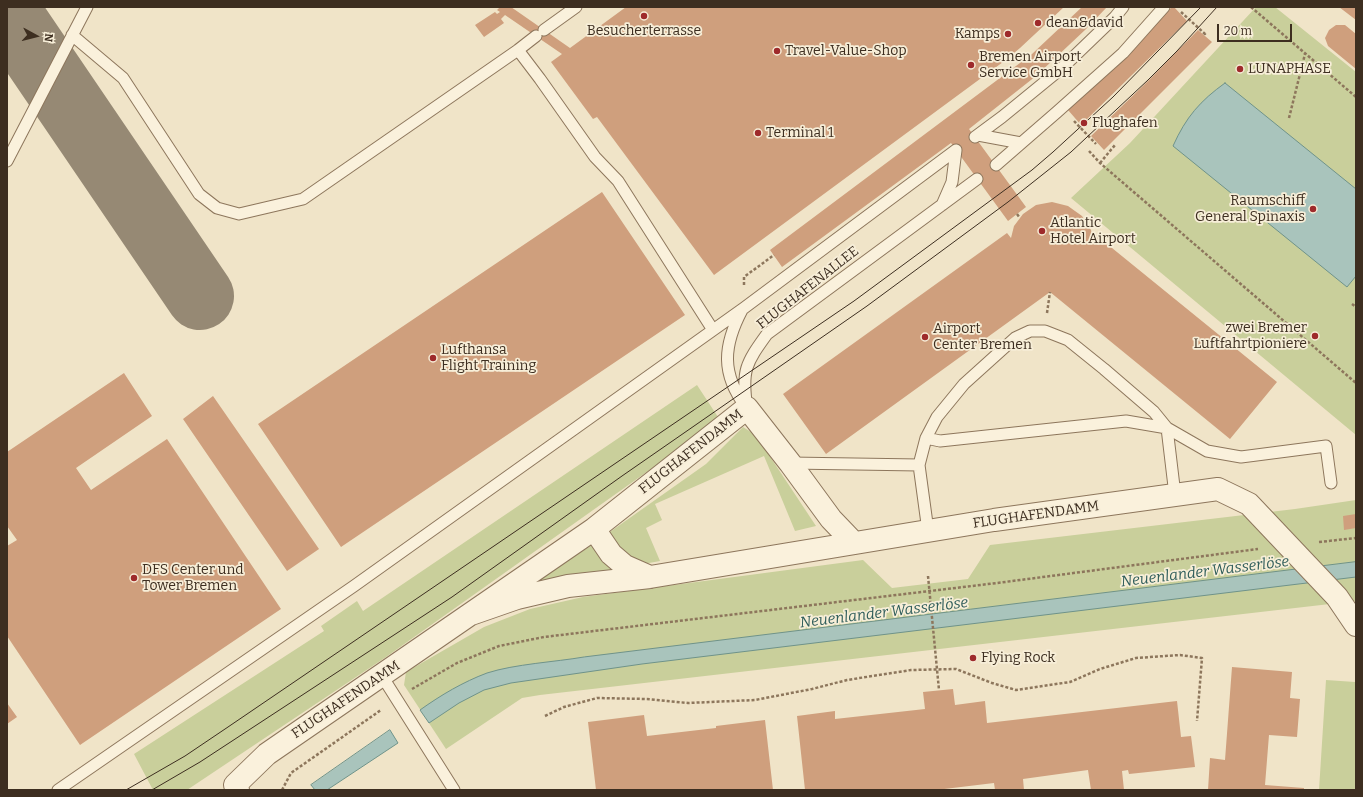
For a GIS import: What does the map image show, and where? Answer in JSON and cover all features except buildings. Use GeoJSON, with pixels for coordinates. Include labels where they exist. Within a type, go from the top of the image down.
{"type":"FeatureCollection","features":[{"type":"Feature","properties":{"kind":"street","name":"FLUGHAFENDAMM"},"geometry":{"type":"LineString","coordinates":[[232,788],[267,754],[594,529],[747,408],[831,519],[854,543]]}},
{"type":"Feature","properties":{"kind":"street","name":"FLUGHAFENDAMM"},"geometry":{"type":"LineString","coordinates":[[471,614],[518,598],[568,586],[650,577],[928,531],[1218,489],[1249,504],[1288,545]]}},
{"type":"Feature","properties":{"kind":"street"},"geometry":{"type":"LineString","coordinates":[[594,529],[611,554],[625,566],[650,577]]}},
{"type":"Feature","properties":{"kind":"street"},"geometry":{"type":"LineString","coordinates":[[1288,545],[1337,597],[1356,625]]}},
{"type":"Feature","properties":{"kind":"lane"},"geometry":{"type":"LineString","coordinates":[[7,161],[87,7]]}},
{"type":"Feature","properties":{"kind":"lane"},"geometry":{"type":"LineString","coordinates":[[72,35],[123,78],[199,194],[217,208],[239,214],[302,199],[518,50],[576,7]]}},
{"type":"Feature","properties":{"kind":"lane"},"geometry":{"type":"LineString","coordinates":[[1021,143],[976,136],[1002,117],[1062,68],[1115,17],[1123,7]]}},
{"type":"Feature","properties":{"kind":"lane"},"geometry":{"type":"LineString","coordinates":[[996,164],[1123,53],[1164,7]]}},
{"type":"Feature","properties":{"kind":"lane"},"geometry":{"type":"LineString","coordinates":[[518,50],[595,157],[618,181],[713,330]]}},
{"type":"Feature","properties":{"kind":"lane","name":"FLUGHAFENALLEE"},"geometry":{"type":"LineString","coordinates":[[747,408],[735,389],[727,364],[731,334],[744,308],[956,150],[952,182],[942,206]]}},
{"type":"Feature","properties":{"kind":"lane","name":"FLUGHAFENALLEE"},"geometry":{"type":"LineString","coordinates":[[747,408],[744,391],[745,375],[751,357],[767,334],[977,179]]}},
{"type":"Feature","properties":{"kind":"lane"},"geometry":{"type":"LineString","coordinates":[[58,790],[354,586],[744,308]]}},
{"type":"Feature","properties":{"kind":"lane"},"geometry":{"type":"LineString","coordinates":[[928,531],[919,465],[926,438],[938,417],[964,384],[1015,338],[1030,331],[1045,331],[1068,340],[1154,412],[1167,428],[1175,495]]}},
{"type":"Feature","properties":{"kind":"lane"},"geometry":{"type":"LineString","coordinates":[[926,438],[940,441],[1126,421],[1167,428],[1207,451],[1241,457],[1326,446],[1331,483]]}},
{"type":"Feature","properties":{"kind":"lane"},"geometry":{"type":"LineString","coordinates":[[790,463],[919,465]]}},
{"type":"Feature","properties":{"kind":"lane"},"geometry":{"type":"LineString","coordinates":[[382,676],[454,790]]}},
{"type":"Feature","properties":{"kind":"path"},"geometry":{"type":"LineString","coordinates":[[1251,7],[1356,97]]}},
{"type":"Feature","properties":{"kind":"path"},"geometry":{"type":"LineString","coordinates":[[1180,12],[1198,29],[1206,34]]}},
{"type":"Feature","properties":{"kind":"path"},"geometry":{"type":"LineString","coordinates":[[1290,118],[1305,54]]}},
{"type":"Feature","properties":{"kind":"path"},"geometry":{"type":"LineString","coordinates":[[1072,118],[1096,144]]}},
{"type":"Feature","properties":{"kind":"path"},"geometry":{"type":"LineString","coordinates":[[1100,163],[1115,145]]}},
{"type":"Feature","properties":{"kind":"path"},"geometry":{"type":"LineString","coordinates":[[1089,152],[1356,383]]}},
{"type":"Feature","properties":{"kind":"path"},"geometry":{"type":"LineString","coordinates":[[1017,214],[1020,218]]}},
{"type":"Feature","properties":{"kind":"path"},"geometry":{"type":"LineString","coordinates":[[1352,304],[1356,307]]}},
{"type":"Feature","properties":{"kind":"path"},"geometry":{"type":"LineString","coordinates":[[282,790],[291,772],[396,699],[457,663],[499,646],[544,637],[930,591],[1288,545],[1356,538]]}},
{"type":"Feature","properties":{"kind":"path"},"geometry":{"type":"LineString","coordinates":[[928,576],[939,690]]}},
{"type":"Feature","properties":{"kind":"path"},"geometry":{"type":"LineString","coordinates":[[545,716],[564,707],[597,698],[647,699],[688,703],[755,700],[812,689],[847,680],[912,670],[956,669],[992,683],[1016,690],[1070,682],[1100,669],[1136,658],[1180,655],[1202,658],[1197,721]]}},
{"type":"Feature","properties":{"kind":"green space"},"geometry":{"type":"Polygon","coordinates":[[[1256,7],[1275,7],[1356,72],[1356,435],[1071,198],[1130,143],[1256,7]]]}},
{"type":"Feature","properties":{"kind":"green space"},"geometry":{"type":"Polygon","coordinates":[[[697,385],[720,420],[386,657],[187,790],[153,790],[134,754],[324,631],[321,626],[357,601],[363,611],[697,385]]]}},
{"type":"Feature","properties":{"kind":"green space"},"geometry":{"type":"Polygon","coordinates":[[[743,427],[759,440],[816,526],[795,531],[764,456],[655,504],[662,520],[646,528],[660,561],[638,565],[628,561],[607,534],[706,464],[743,427]]]}},
{"type":"Feature","properties":{"kind":"green space"},"geometry":{"type":"Polygon","coordinates":[[[1356,500],[1356,601],[540,695],[522,698],[446,749],[404,685],[406,672],[484,627],[530,609],[583,597],[863,560],[892,588],[968,579],[990,545],[1295,509],[1356,500]]]}},
{"type":"Feature","properties":{"kind":"green space"},"geometry":{"type":"Polygon","coordinates":[[[594,544],[617,571],[522,588],[594,544]]]}},
{"type":"Feature","properties":{"kind":"green space"},"geometry":{"type":"Polygon","coordinates":[[[1326,680],[1355,682],[1356,684],[1356,790],[1319,790],[1326,680]]]}},
{"type":"Feature","properties":{"kind":"water"},"geometry":{"type":"Polygon","coordinates":[[[1225,83],[1356,189],[1356,276],[1347,287],[1173,146],[1183,126],[1194,110],[1208,96],[1225,83]]]}},
{"type":"Feature","properties":{"kind":"water"},"geometry":{"type":"Polygon","coordinates":[[[1356,562],[1356,577],[642,664],[511,683],[484,690],[459,703],[429,723],[420,710],[452,689],[469,680],[487,673],[522,665],[1356,562]]]}},
{"type":"Feature","properties":{"kind":"water"},"geometry":{"type":"Polygon","coordinates":[[[390,730],[398,743],[327,790],[315,790],[311,785],[390,730]]]}},
{"type":"Feature","properties":{"kind":"taxiway"},"geometry":{"type":"LineString","coordinates":[[7,12],[200,296]]}},
{"type":"Feature","properties":{"kind":"tram line"},"geometry":{"type":"LineString","coordinates":[[126,790],[185,756],[854,301],[1032,170],[1113,97],[1201,7]]}},
{"type":"Feature","properties":{"kind":"tram line"},"geometry":{"type":"LineString","coordinates":[[152,790],[200,762],[452,597],[622,476],[867,306],[1008,202],[1071,152],[1148,80],[1217,7]]}},
{"type":"Feature","properties":{"kind":"place","name":"Besucherterrasse"},"geometry":{"type":"Point","coordinates":[644,16]}},
{"type":"Feature","properties":{"kind":"place","name":"dean&david"},"geometry":{"type":"Point","coordinates":[1038,23]}},
{"type":"Feature","properties":{"kind":"place","name":"Kamps"},"geometry":{"type":"Point","coordinates":[1008,34]}},
{"type":"Feature","properties":{"kind":"place","name":"Travel-Value-Shop"},"geometry":{"type":"Point","coordinates":[777,51]}},
{"type":"Feature","properties":{"kind":"place","name":"Bremen Airport Service GmbH"},"geometry":{"type":"Point","coordinates":[971,65]}},
{"type":"Feature","properties":{"kind":"place","name":"LUNAPHASE"},"geometry":{"type":"Point","coordinates":[1240,69]}},
{"type":"Feature","properties":{"kind":"place","name":"Flughafen"},"geometry":{"type":"Point","coordinates":[1084,123]}},
{"type":"Feature","properties":{"kind":"place","name":"Terminal 1"},"geometry":{"type":"Point","coordinates":[758,133]}},
{"type":"Feature","properties":{"kind":"place","name":"Raumschiff General Spinaxis"},"geometry":{"type":"Point","coordinates":[1313,209]}},
{"type":"Feature","properties":{"kind":"place","name":"Atlantic Hotel Airport"},"geometry":{"type":"Point","coordinates":[1042,231]}},
{"type":"Feature","properties":{"kind":"place","name":"zwei Bremer Luftfahrtpioniere"},"geometry":{"type":"Point","coordinates":[1315,336]}},
{"type":"Feature","properties":{"kind":"place","name":"Airport Center Bremen"},"geometry":{"type":"Point","coordinates":[925,337]}},
{"type":"Feature","properties":{"kind":"place","name":"Lufthansa Flight Training"},"geometry":{"type":"Point","coordinates":[433,358]}},
{"type":"Feature","properties":{"kind":"place","name":"DFS Center und Tower Bremen"},"geometry":{"type":"Point","coordinates":[134,578]}},
{"type":"Feature","properties":{"kind":"place","name":"Flying Rock"},"geometry":{"type":"Point","coordinates":[973,658]}},
{"type":"Feature","properties":{"kind":"water label","name":"Neuenlander Wasserlöse"},"geometry":{"type":"Point","coordinates":[1205,572]}},
{"type":"Feature","properties":{"kind":"water label","name":"Neuenlander Wasserlöse"},"geometry":{"type":"Point","coordinates":[884,613]}}]}
